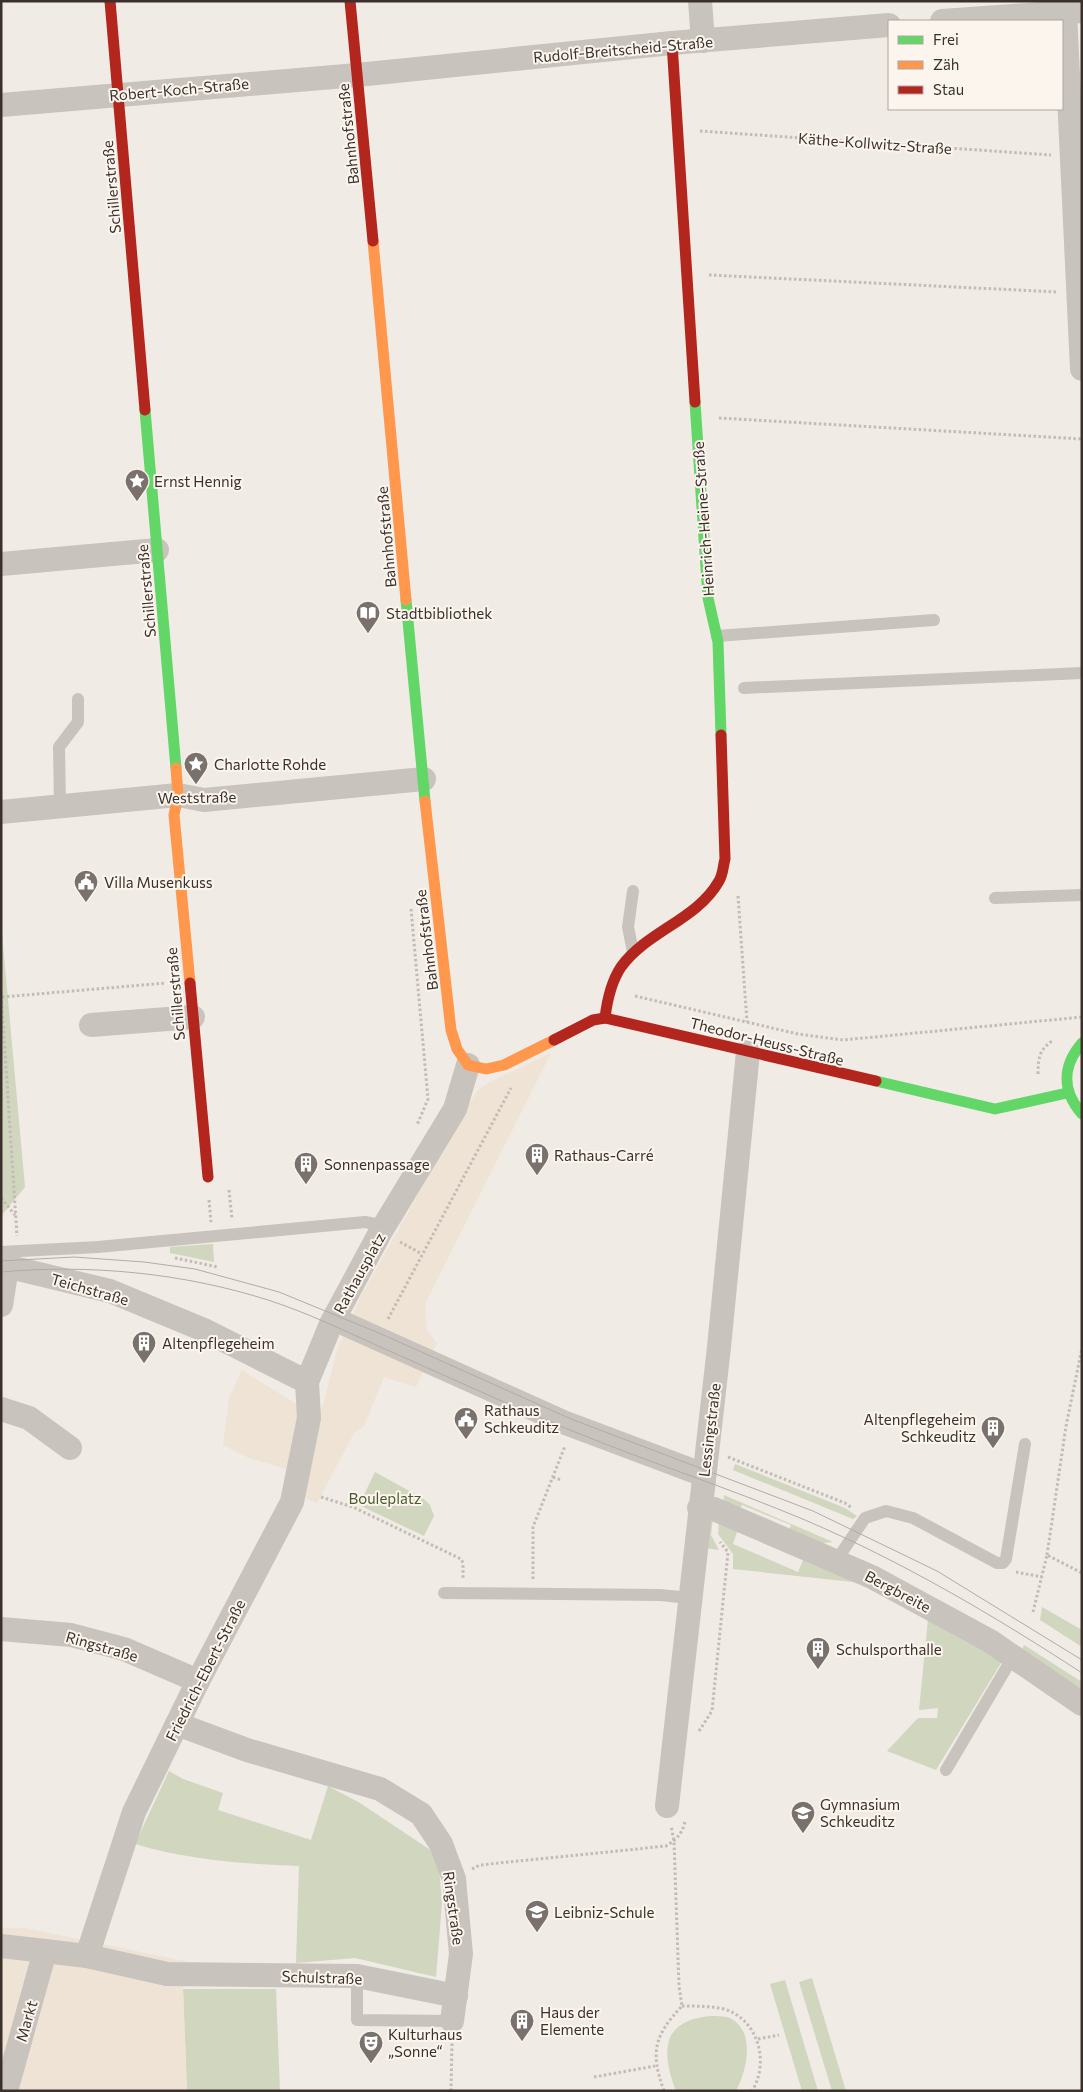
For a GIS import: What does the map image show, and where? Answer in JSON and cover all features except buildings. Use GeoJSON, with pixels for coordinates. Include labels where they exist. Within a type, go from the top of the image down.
{"type":"FeatureCollection","features":[{"type":"Feature","properties":{"kind":"street","name":"Schillerstraße"},"geometry":{"type":"LineString","coordinates":[[110,1],[178,796],[174,815],[208,1177]]}},
{"type":"Feature","properties":{"kind":"street","name":"Bahnhofstraße"},"geometry":{"type":"LineString","coordinates":[[350,1],[424,779],[451,1030],[457,1049],[468,1065]]}},
{"type":"Feature","properties":{"kind":"street"},"geometry":{"type":"LineString","coordinates":[[700,1],[703,41]]}},
{"type":"Feature","properties":{"kind":"street"},"geometry":{"type":"LineString","coordinates":[[947,20],[1002,9],[1073,11],[1072,156],[1082,369]]}},
{"type":"Feature","properties":{"kind":"street","name":"Rudolf-Breitscheid-Straße"},"geometry":{"type":"LineString","coordinates":[[357,75],[672,43],[888,25]]}},
{"type":"Feature","properties":{"kind":"street","name":"Heinrich-Heine-Straße"},"geometry":{"type":"LineString","coordinates":[[605,1018],[608,998],[620,968],[634,953],[709,895],[720,879],[725,859],[717,636],[708,598],[672,43]]}},
{"type":"Feature","properties":{"kind":"street","name":"Robert-Koch-Straße"},"geometry":{"type":"LineString","coordinates":[[1,105],[357,75]]}},
{"type":"Feature","properties":{"kind":"street"},"geometry":{"type":"LineString","coordinates":[[1,564],[157,550]]}},
{"type":"Feature","properties":{"kind":"street","name":"Weststraße"},"geometry":{"type":"LineString","coordinates":[[1,812],[178,796],[204,800],[424,779]]}},
{"type":"Feature","properties":{"kind":"street"},"geometry":{"type":"LineString","coordinates":[[91,1025],[193,1017]]}},
{"type":"Feature","properties":{"kind":"street"},"geometry":{"type":"LineString","coordinates":[[468,1065],[486,1068],[504,1065],[593,1020],[605,1018]]}},
{"type":"Feature","properties":{"kind":"street","name":"Theodor-Heuss-Straße"},"geometry":{"type":"LineString","coordinates":[[605,1018],[995,1109],[1067,1093]]}},
{"type":"Feature","properties":{"kind":"street"},"geometry":{"type":"LineString","coordinates":[[1082,1043],[1074,1051],[1068,1064],[1065,1078],[1067,1093],[1074,1107],[1082,1114]]}},
{"type":"Feature","properties":{"kind":"street","name":"Lessingstraße"},"geometry":{"type":"LineString","coordinates":[[676,1813],[690,1598],[706,1509],[704,1475],[748,1052]]}},
{"type":"Feature","properties":{"kind":"street","name":"Rathausplatz"},"geometry":{"type":"LineString","coordinates":[[307,1382],[334,1319],[389,1232],[455,1109],[468,1065]]}},
{"type":"Feature","properties":{"kind":"street"},"geometry":{"type":"LineString","coordinates":[[1,1305],[9,1269]]}},
{"type":"Feature","properties":{"kind":"street","name":"Teichstraße"},"geometry":{"type":"LineString","coordinates":[[9,1269],[110,1291],[204,1330],[307,1382]]}},
{"type":"Feature","properties":{"kind":"street"},"geometry":{"type":"LineString","coordinates":[[334,1319],[562,1422],[704,1475]]}},
{"type":"Feature","properties":{"kind":"street","name":"Friedrich-Ebert-Straße"},"geometry":{"type":"LineString","coordinates":[[87,1956],[134,1812],[198,1681],[292,1502],[309,1418],[307,1382]]}},
{"type":"Feature","properties":{"kind":"street"},"geometry":{"type":"LineString","coordinates":[[1,1409],[29,1418],[70,1448]]}},
{"type":"Feature","properties":{"kind":"street","name":"Bergbreite"},"geometry":{"type":"LineString","coordinates":[[706,1509],[872,1577],[1014,1656],[1082,1704]]}},
{"type":"Feature","properties":{"kind":"street","name":"Ringstraße"},"geometry":{"type":"LineString","coordinates":[[1,1629],[71,1635],[124,1649],[198,1681]]}},
{"type":"Feature","properties":{"kind":"street","name":"Ringstraße"},"geometry":{"type":"LineString","coordinates":[[177,1724],[245,1754],[320,1778],[380,1789],[421,1814],[441,1844],[454,1879],[460,1954],[452,2021]]}},
{"type":"Feature","properties":{"kind":"street"},"geometry":{"type":"LineString","coordinates":[[1,1946],[87,1956]]}},
{"type":"Feature","properties":{"kind":"street","name":"Markt"},"geometry":{"type":"LineString","coordinates":[[6,2091],[45,1951]]}},
{"type":"Feature","properties":{"kind":"street","name":"Schulstraße"},"geometry":{"type":"LineString","coordinates":[[87,1956],[167,1974],[357,1976],[456,1996]]}},
{"type":"Feature","properties":{"kind":"lane"},"geometry":{"type":"LineString","coordinates":[[717,636],[934,620]]}},
{"type":"Feature","properties":{"kind":"lane"},"geometry":{"type":"LineString","coordinates":[[744,688],[1082,673]]}},
{"type":"Feature","properties":{"kind":"lane"},"geometry":{"type":"LineString","coordinates":[[60,806],[59,747],[78,722],[78,699]]}},
{"type":"Feature","properties":{"kind":"lane"},"geometry":{"type":"LineString","coordinates":[[633,891],[628,926],[634,953]]}},
{"type":"Feature","properties":{"kind":"lane"},"geometry":{"type":"LineString","coordinates":[[995,898],[1082,895]]}},
{"type":"Feature","properties":{"kind":"lane"},"geometry":{"type":"LineString","coordinates":[[1,1252],[9,1269],[162,1241],[365,1222],[389,1232]]}},
{"type":"Feature","properties":{"kind":"lane"},"geometry":{"type":"LineString","coordinates":[[836,1561],[865,1518],[886,1511],[913,1518],[997,1563],[1003,1563],[1006,1559],[1025,1444]]}},
{"type":"Feature","properties":{"kind":"lane"},"geometry":{"type":"LineString","coordinates":[[444,1593],[660,1595],[690,1598]]}},
{"type":"Feature","properties":{"kind":"lane"},"geometry":{"type":"LineString","coordinates":[[946,1770],[1014,1656]]}},
{"type":"Feature","properties":{"kind":"lane"},"geometry":{"type":"LineString","coordinates":[[357,1976],[357,2020],[452,2021]]}},
{"type":"Feature","properties":{"kind":"path","name":"Käthe-Kollwitz-Straße"},"geometry":{"type":"LineString","coordinates":[[677,129],[1072,156]]}},
{"type":"Feature","properties":{"kind":"path"},"geometry":{"type":"LineString","coordinates":[[687,273],[1078,293]]}},
{"type":"Feature","properties":{"kind":"path"},"geometry":{"type":"LineString","coordinates":[[696,416],[1082,439]]}},
{"type":"Feature","properties":{"kind":"path"},"geometry":{"type":"LineString","coordinates":[[738,893],[747,1022]]}},
{"type":"Feature","properties":{"kind":"path"},"geometry":{"type":"LineString","coordinates":[[410,906],[428,1099],[412,1134]]}},
{"type":"Feature","properties":{"kind":"path"},"geometry":{"type":"LineString","coordinates":[[2,997],[189,981]]}},
{"type":"Feature","properties":{"kind":"path"},"geometry":{"type":"LineString","coordinates":[[1,990],[16,1216],[9,1269]]}},
{"type":"Feature","properties":{"kind":"path"},"geometry":{"type":"LineString","coordinates":[[608,998],[638,996],[798,1034],[843,1040],[1061,1020],[1082,1016]]}},
{"type":"Feature","properties":{"kind":"path"},"geometry":{"type":"LineString","coordinates":[[387,1322],[514,1082]]}},
{"type":"Feature","properties":{"kind":"path"},"geometry":{"type":"LineString","coordinates":[[1,1198],[16,1216]]}},
{"type":"Feature","properties":{"kind":"path"},"geometry":{"type":"LineString","coordinates":[[389,1232],[422,1254]]}},
{"type":"Feature","properties":{"kind":"path"},"geometry":{"type":"LineString","coordinates":[[162,1241],[162,1256],[218,1267]]}},
{"type":"Feature","properties":{"kind":"path"},"geometry":{"type":"LineString","coordinates":[[1033,1612],[1047,1555],[1066,1426],[1082,1348]]}},
{"type":"Feature","properties":{"kind":"path"},"geometry":{"type":"LineString","coordinates":[[533,1594],[533,1527],[567,1441]]}},
{"type":"Feature","properties":{"kind":"path"},"geometry":{"type":"LineString","coordinates":[[725,1456],[845,1503],[865,1518]]}},
{"type":"Feature","properties":{"kind":"path"},"geometry":{"type":"LineString","coordinates":[[553,1477],[561,1480]]}},
{"type":"Feature","properties":{"kind":"path"},"geometry":{"type":"LineString","coordinates":[[321,1497],[352,1507],[461,1559],[463,1563],[463,1593]]}},
{"type":"Feature","properties":{"kind":"path"},"geometry":{"type":"LineString","coordinates":[[696,1736],[712,1711],[728,1552],[715,1534],[716,1520],[706,1509]]}},
{"type":"Feature","properties":{"kind":"path"},"geometry":{"type":"LineString","coordinates":[[1047,1555],[1082,1573]]}},
{"type":"Feature","properties":{"kind":"path"},"geometry":{"type":"LineString","coordinates":[[1030,1575],[1042,1578]]}},
{"type":"Feature","properties":{"kind":"path"},"geometry":{"type":"LineString","coordinates":[[454,1879],[480,1865],[666,1846],[674,1841],[684,1829],[676,1813]]}},
{"type":"Feature","properties":{"kind":"path"},"geometry":{"type":"LineString","coordinates":[[664,2091],[655,2066],[660,2034],[682,2006],[679,1986],[674,1841]]}},
{"type":"Feature","properties":{"kind":"path"},"geometry":{"type":"LineString","coordinates":[[682,2006],[725,2009],[744,2019],[758,2039],[761,2063],[752,2091]]}},
{"type":"Feature","properties":{"kind":"path"},"geometry":{"type":"LineString","coordinates":[[451,2091],[452,2021]]}},
{"type":"Feature","properties":{"kind":"path"},"geometry":{"type":"LineString","coordinates":[[758,2039],[779,2035]]}},
{"type":"Feature","properties":{"kind":"path"},"geometry":{"type":"LineString","coordinates":[[594,2077],[655,2066]]}},
{"type":"Feature","properties":{"kind":"green space"},"geometry":{"type":"Polygon","coordinates":[[[1,923],[25,1187],[1,1216],[1,923]]]}},
{"type":"Feature","properties":{"kind":"green space"},"geometry":{"type":"Polygon","coordinates":[[[213,1244],[214,1262],[170,1253],[170,1247],[213,1244]]]}},
{"type":"Feature","properties":{"kind":"green space"},"geometry":{"type":"Polygon","coordinates":[[[735,1464],[845,1508],[857,1516],[853,1519],[733,1470],[735,1464]]]}},
{"type":"Feature","properties":{"kind":"green space","name":"Bouleplatz"},"geometry":{"type":"Polygon","coordinates":[[[375,1472],[424,1499],[430,1505],[434,1516],[424,1536],[359,1505],[375,1472]]]}},
{"type":"Feature","properties":{"kind":"green space"},"geometry":{"type":"Polygon","coordinates":[[[724,1495],[833,1542],[823,1543],[788,1532],[791,1525],[742,1505],[739,1511],[723,1504],[724,1495]]]}},
{"type":"Feature","properties":{"kind":"green space"},"geometry":{"type":"Polygon","coordinates":[[[706,1518],[713,1518],[711,1535],[719,1550],[704,1548],[706,1518]]]}},
{"type":"Feature","properties":{"kind":"green space"},"geometry":{"type":"Polygon","coordinates":[[[719,1520],[738,1529],[733,1544],[798,1572],[804,1558],[862,1583],[733,1569],[733,1554],[718,1534],[719,1520]]]}},
{"type":"Feature","properties":{"kind":"green space"},"geometry":{"type":"Polygon","coordinates":[[[1042,1607],[1082,1630],[1082,1647],[1040,1620],[1042,1607]]]}},
{"type":"Feature","properties":{"kind":"green space"},"geometry":{"type":"Polygon","coordinates":[[[928,1619],[1004,1658],[936,1770],[887,1751],[918,1718],[937,1718],[938,1708],[919,1710],[928,1619]]]}},
{"type":"Feature","properties":{"kind":"green space"},"geometry":{"type":"Polygon","coordinates":[[[1024,1645],[1082,1682],[1082,1694],[1022,1650],[1024,1645]]]}},
{"type":"Feature","properties":{"kind":"green space"},"geometry":{"type":"Polygon","coordinates":[[[169,1771],[183,1779],[223,1793],[218,1810],[311,1840],[328,1786],[360,1803],[438,1855],[442,1903],[436,1977],[355,1958],[296,1963],[299,1866],[216,1860],[175,1854],[135,1844],[169,1771]]]}},
{"type":"Feature","properties":{"kind":"green space"},"geometry":{"type":"Polygon","coordinates":[[[812,1978],[846,2091],[832,2091],[799,1982],[812,1978]]]}},
{"type":"Feature","properties":{"kind":"green space"},"geometry":{"type":"Polygon","coordinates":[[[785,1980],[818,2091],[802,2091],[770,1984],[785,1980]]]}},
{"type":"Feature","properties":{"kind":"green space"},"geometry":{"type":"Polygon","coordinates":[[[183,1989],[276,1989],[280,2091],[187,2091],[183,1989]]]}},
{"type":"Feature","properties":{"kind":"green space"},"geometry":{"type":"Polygon","coordinates":[[[711,2016],[727,2017],[736,2022],[743,2030],[747,2050],[746,2061],[736,2091],[676,2091],[668,2063],[667,2051],[669,2040],[674,2031],[682,2024],[711,2016]]]}},
{"type":"Feature","properties":{"kind":"shaded area"},"geometry":{"type":"Polygon","coordinates":[[[551,1053],[425,1304],[427,1331],[437,1343],[416,1387],[384,1377],[364,1426],[354,1433],[317,1503],[298,1495],[307,1443],[323,1405],[337,1350],[361,1296],[464,1112],[477,1091],[488,1083],[551,1053]]]}},
{"type":"Feature","properties":{"kind":"shaded area"},"geometry":{"type":"Polygon","coordinates":[[[242,1370],[301,1407],[290,1472],[280,1467],[249,1458],[223,1445],[229,1398],[242,1370]]]}},
{"type":"Feature","properties":{"kind":"shaded area"},"geometry":{"type":"Polygon","coordinates":[[[1,1928],[25,1928],[189,1962],[183,1989],[187,2091],[1,2091],[1,1928]]]}},
{"type":"Feature","properties":{"kind":"tram line"},"geometry":{"type":"LineString","coordinates":[[1,1261],[74,1257],[144,1262],[195,1269],[279,1292],[379,1333],[571,1419],[813,1511],[937,1571],[1082,1660]]}},
{"type":"Feature","properties":{"kind":"tram line"},"geometry":{"type":"LineString","coordinates":[[1,1272],[68,1269],[136,1273],[203,1283],[282,1305],[323,1321],[550,1422],[776,1508],[841,1536],[947,1590],[1082,1673]]}},
{"type":"Feature","properties":{"kind":"traffic: fast"},"geometry":{"type":"LineString","coordinates":[[695,402],[708,598],[718,642],[721,735]]}},
{"type":"Feature","properties":{"kind":"traffic: fast"},"geometry":{"type":"LineString","coordinates":[[145,410],[176,768]]}},
{"type":"Feature","properties":{"kind":"traffic: fast"},"geometry":{"type":"LineString","coordinates":[[406,600],[425,801]]}},
{"type":"Feature","properties":{"kind":"traffic: fast"},"geometry":{"type":"LineString","coordinates":[[1082,1043],[1071,1061],[1067,1078],[1071,1096],[1082,1114]]}},
{"type":"Feature","properties":{"kind":"traffic: fast"},"geometry":{"type":"LineString","coordinates":[[876,1081],[995,1109],[1067,1093]]}},
{"type":"Feature","properties":{"kind":"traffic: slow"},"geometry":{"type":"LineString","coordinates":[[373,241],[406,600]]}},
{"type":"Feature","properties":{"kind":"traffic: slow"},"geometry":{"type":"LineString","coordinates":[[176,768],[178,795],[174,815],[190,983]]}},
{"type":"Feature","properties":{"kind":"traffic: slow"},"geometry":{"type":"LineString","coordinates":[[425,801],[451,1030],[457,1049],[468,1065],[486,1069],[504,1065],[554,1040]]}},
{"type":"Feature","properties":{"kind":"traffic: jam"},"geometry":{"type":"LineString","coordinates":[[110,1],[145,410]]}},
{"type":"Feature","properties":{"kind":"traffic: jam"},"geometry":{"type":"LineString","coordinates":[[350,1],[373,241]]}},
{"type":"Feature","properties":{"kind":"traffic: jam"},"geometry":{"type":"LineString","coordinates":[[672,43],[695,402]]}},
{"type":"Feature","properties":{"kind":"traffic: jam"},"geometry":{"type":"LineString","coordinates":[[605,1018],[610,992],[621,967],[644,944],[698,906],[710,894],[720,879],[725,859],[721,735]]}},
{"type":"Feature","properties":{"kind":"traffic: jam"},"geometry":{"type":"LineString","coordinates":[[190,983],[208,1177]]}},
{"type":"Feature","properties":{"kind":"traffic: jam"},"geometry":{"type":"LineString","coordinates":[[554,1040],[593,1020],[605,1018],[876,1081]]}},
{"type":"Feature","properties":{"kind":"place","name":"Ernst Hennig"},"geometry":{"type":"Point","coordinates":[137,502]}},
{"type":"Feature","properties":{"kind":"place","name":"Stadtbibliothek"},"geometry":{"type":"Point","coordinates":[368,634]}},
{"type":"Feature","properties":{"kind":"place","name":"Charlotte Rohde"},"geometry":{"type":"Point","coordinates":[196,785]}},
{"type":"Feature","properties":{"kind":"place","name":"Villa Musenkuss"},"geometry":{"type":"Point","coordinates":[86,903]}},
{"type":"Feature","properties":{"kind":"place","name":"Rathaus-Carré"},"geometry":{"type":"Point","coordinates":[537,1176]}},
{"type":"Feature","properties":{"kind":"place","name":"Sonnenpassage"},"geometry":{"type":"Point","coordinates":[306,1185]}},
{"type":"Feature","properties":{"kind":"place","name":"Altenpflegeheim"},"geometry":{"type":"Point","coordinates":[144,1364]}},
{"type":"Feature","properties":{"kind":"place","name":"Rathaus Schkeuditz"},"geometry":{"type":"Point","coordinates":[466,1440]}},
{"type":"Feature","properties":{"kind":"place","name":"Altenpflegeheim Schkeuditz"},"geometry":{"type":"Point","coordinates":[993,1449]}},
{"type":"Feature","properties":{"kind":"place","name":"Schulsporthalle"},"geometry":{"type":"Point","coordinates":[818,1670]}},
{"type":"Feature","properties":{"kind":"place","name":"Gymnasium Schkeuditz"},"geometry":{"type":"Point","coordinates":[803,1834]}},
{"type":"Feature","properties":{"kind":"place","name":"Leibniz-Schule"},"geometry":{"type":"Point","coordinates":[537,1933]}},
{"type":"Feature","properties":{"kind":"place","name":"Haus der Elemente"},"geometry":{"type":"Point","coordinates":[522,2042]}},
{"type":"Feature","properties":{"kind":"place","name":"Kulturhaus „Sonne“"},"geometry":{"type":"Point","coordinates":[371,2064]}}]}
